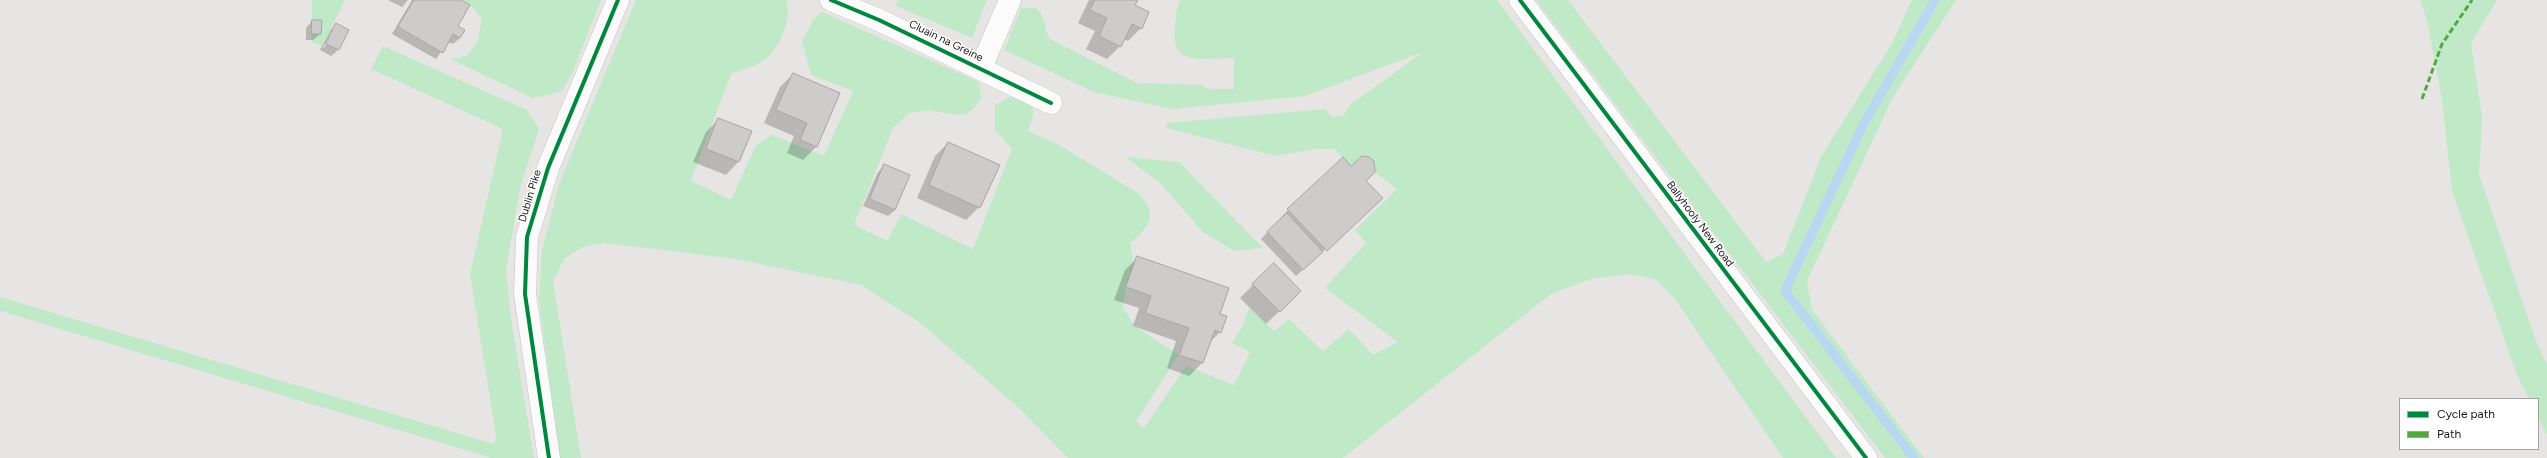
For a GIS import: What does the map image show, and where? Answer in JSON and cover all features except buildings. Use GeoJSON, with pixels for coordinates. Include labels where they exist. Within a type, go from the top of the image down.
{"type":"FeatureCollection","features":[{"type":"Feature","properties":{"kind":"street","name":"Dublin Pike"},"geometry":{"type":"LineString","coordinates":[[549,458],[525,294],[527,236],[548,168],[618,0]]}},
{"type":"Feature","properties":{"kind":"street","name":"Cluain na Greine"},"geometry":{"type":"LineString","coordinates":[[831,0],[880,20],[1051,102]]}},
{"type":"Feature","properties":{"kind":"street","name":"Cluain na Greine"},"geometry":{"type":"LineString","coordinates":[[981,68],[1010,0]]}},
{"type":"Feature","properties":{"kind":"street","name":"Ballyhooly New Road"},"geometry":{"type":"LineString","coordinates":[[1520,0],[1866,458]]}},
{"type":"Feature","properties":{"kind":"green space"},"geometry":{"type":"Polygon","coordinates":[[[312,0],[345,0],[322,46],[312,42],[312,34],[321,34],[322,21],[312,20],[312,0]]]}},
{"type":"Feature","properties":{"kind":"green space"},"geometry":{"type":"Polygon","coordinates":[[[461,0],[601,0],[572,74],[561,92],[533,98],[450,59],[467,56],[478,40],[482,18],[470,5],[461,0]]]}},
{"type":"Feature","properties":{"kind":"green space"},"geometry":{"type":"Polygon","coordinates":[[[636,0],[786,0],[788,16],[786,25],[774,50],[763,61],[752,67],[731,74],[691,181],[731,200],[756,145],[772,135],[824,156],[853,91],[811,75],[802,42],[813,20],[822,12],[979,82],[981,98],[974,108],[966,114],[955,115],[929,110],[909,113],[893,128],[854,225],[888,241],[901,214],[973,249],[1012,149],[995,130],[995,105],[1013,95],[1026,102],[1032,108],[1033,117],[1028,131],[1059,145],[1138,193],[1145,200],[1150,213],[1149,220],[1143,231],[1130,243],[1134,267],[1126,287],[1123,308],[1136,327],[1179,355],[1136,421],[1144,428],[1186,366],[1234,385],[1250,352],[1232,343],[1243,325],[1249,308],[1274,331],[1289,319],[1323,351],[1349,329],[1373,355],[1398,342],[1325,288],[1366,243],[1355,230],[1397,189],[1375,172],[1374,161],[1369,157],[1362,156],[1351,166],[1335,149],[1316,149],[1275,156],[1166,128],[1167,123],[1325,109],[1332,117],[1343,116],[1350,105],[1423,52],[1305,96],[1172,109],[1094,92],[1004,50],[1021,8],[1036,8],[1039,11],[1042,15],[1050,39],[1137,83],[1201,85],[1209,89],[1234,89],[1234,58],[1192,58],[1184,55],[1178,49],[1175,40],[1175,27],[1180,0],[1497,0],[1836,458],[1783,458],[1675,299],[1655,279],[1628,274],[1590,279],[1551,294],[1343,458],[1068,458],[1019,408],[919,322],[861,285],[736,259],[605,243],[582,247],[564,259],[553,281],[581,458],[560,458],[539,299],[542,250],[559,184],[636,0]]]}},
{"type":"Feature","properties":{"kind":"green space"},"geometry":{"type":"Polygon","coordinates":[[[898,0],[987,0],[972,38],[896,6],[898,0]]]}},
{"type":"Feature","properties":{"kind":"green space"},"geometry":{"type":"Polygon","coordinates":[[[1536,0],[1568,0],[1766,262],[1783,254],[1821,157],[1891,45],[1912,0],[1956,0],[1893,97],[1807,281],[1812,310],[1924,458],[1885,458],[1536,0]]]}},
{"type":"Feature","properties":{"kind":"green space"},"geometry":{"type":"Polygon","coordinates":[[[2420,0],[2497,0],[2471,43],[2482,117],[2479,174],[2537,344],[2547,364],[2547,435],[2539,419],[2539,398],[2528,398],[2517,375],[2452,191],[2442,100],[2428,25],[2420,0]]]}},
{"type":"Feature","properties":{"kind":"green space"},"geometry":{"type":"Polygon","coordinates":[[[383,46],[527,110],[539,129],[520,188],[506,270],[512,326],[534,458],[492,458],[0,311],[0,297],[494,444],[496,435],[470,274],[503,129],[371,69],[383,46]]]}},
{"type":"Feature","properties":{"kind":"green space"},"geometry":{"type":"Polygon","coordinates":[[[1125,157],[1179,162],[1263,248],[1234,251],[1203,232],[1160,183],[1125,157]]]}},
{"type":"Feature","properties":{"kind":"waterway"},"geometry":{"type":"LineString","coordinates":[[1914,458],[1785,291],[1862,127],[1935,0]]}},
{"type":"Feature","properties":{"kind":"marked path"},"geometry":{"type":"LineString","coordinates":[[2422,99],[2442,44],[2472,0]]}},
{"type":"Feature","properties":{"kind":"cycle path"},"geometry":{"type":"LineString","coordinates":[[549,458],[525,294],[527,237],[548,168],[618,0]]}},
{"type":"Feature","properties":{"kind":"cycle path"},"geometry":{"type":"LineString","coordinates":[[831,0],[879,20],[1051,103]]}},
{"type":"Feature","properties":{"kind":"cycle path"},"geometry":{"type":"LineString","coordinates":[[1520,0],[1866,458]]}}]}
